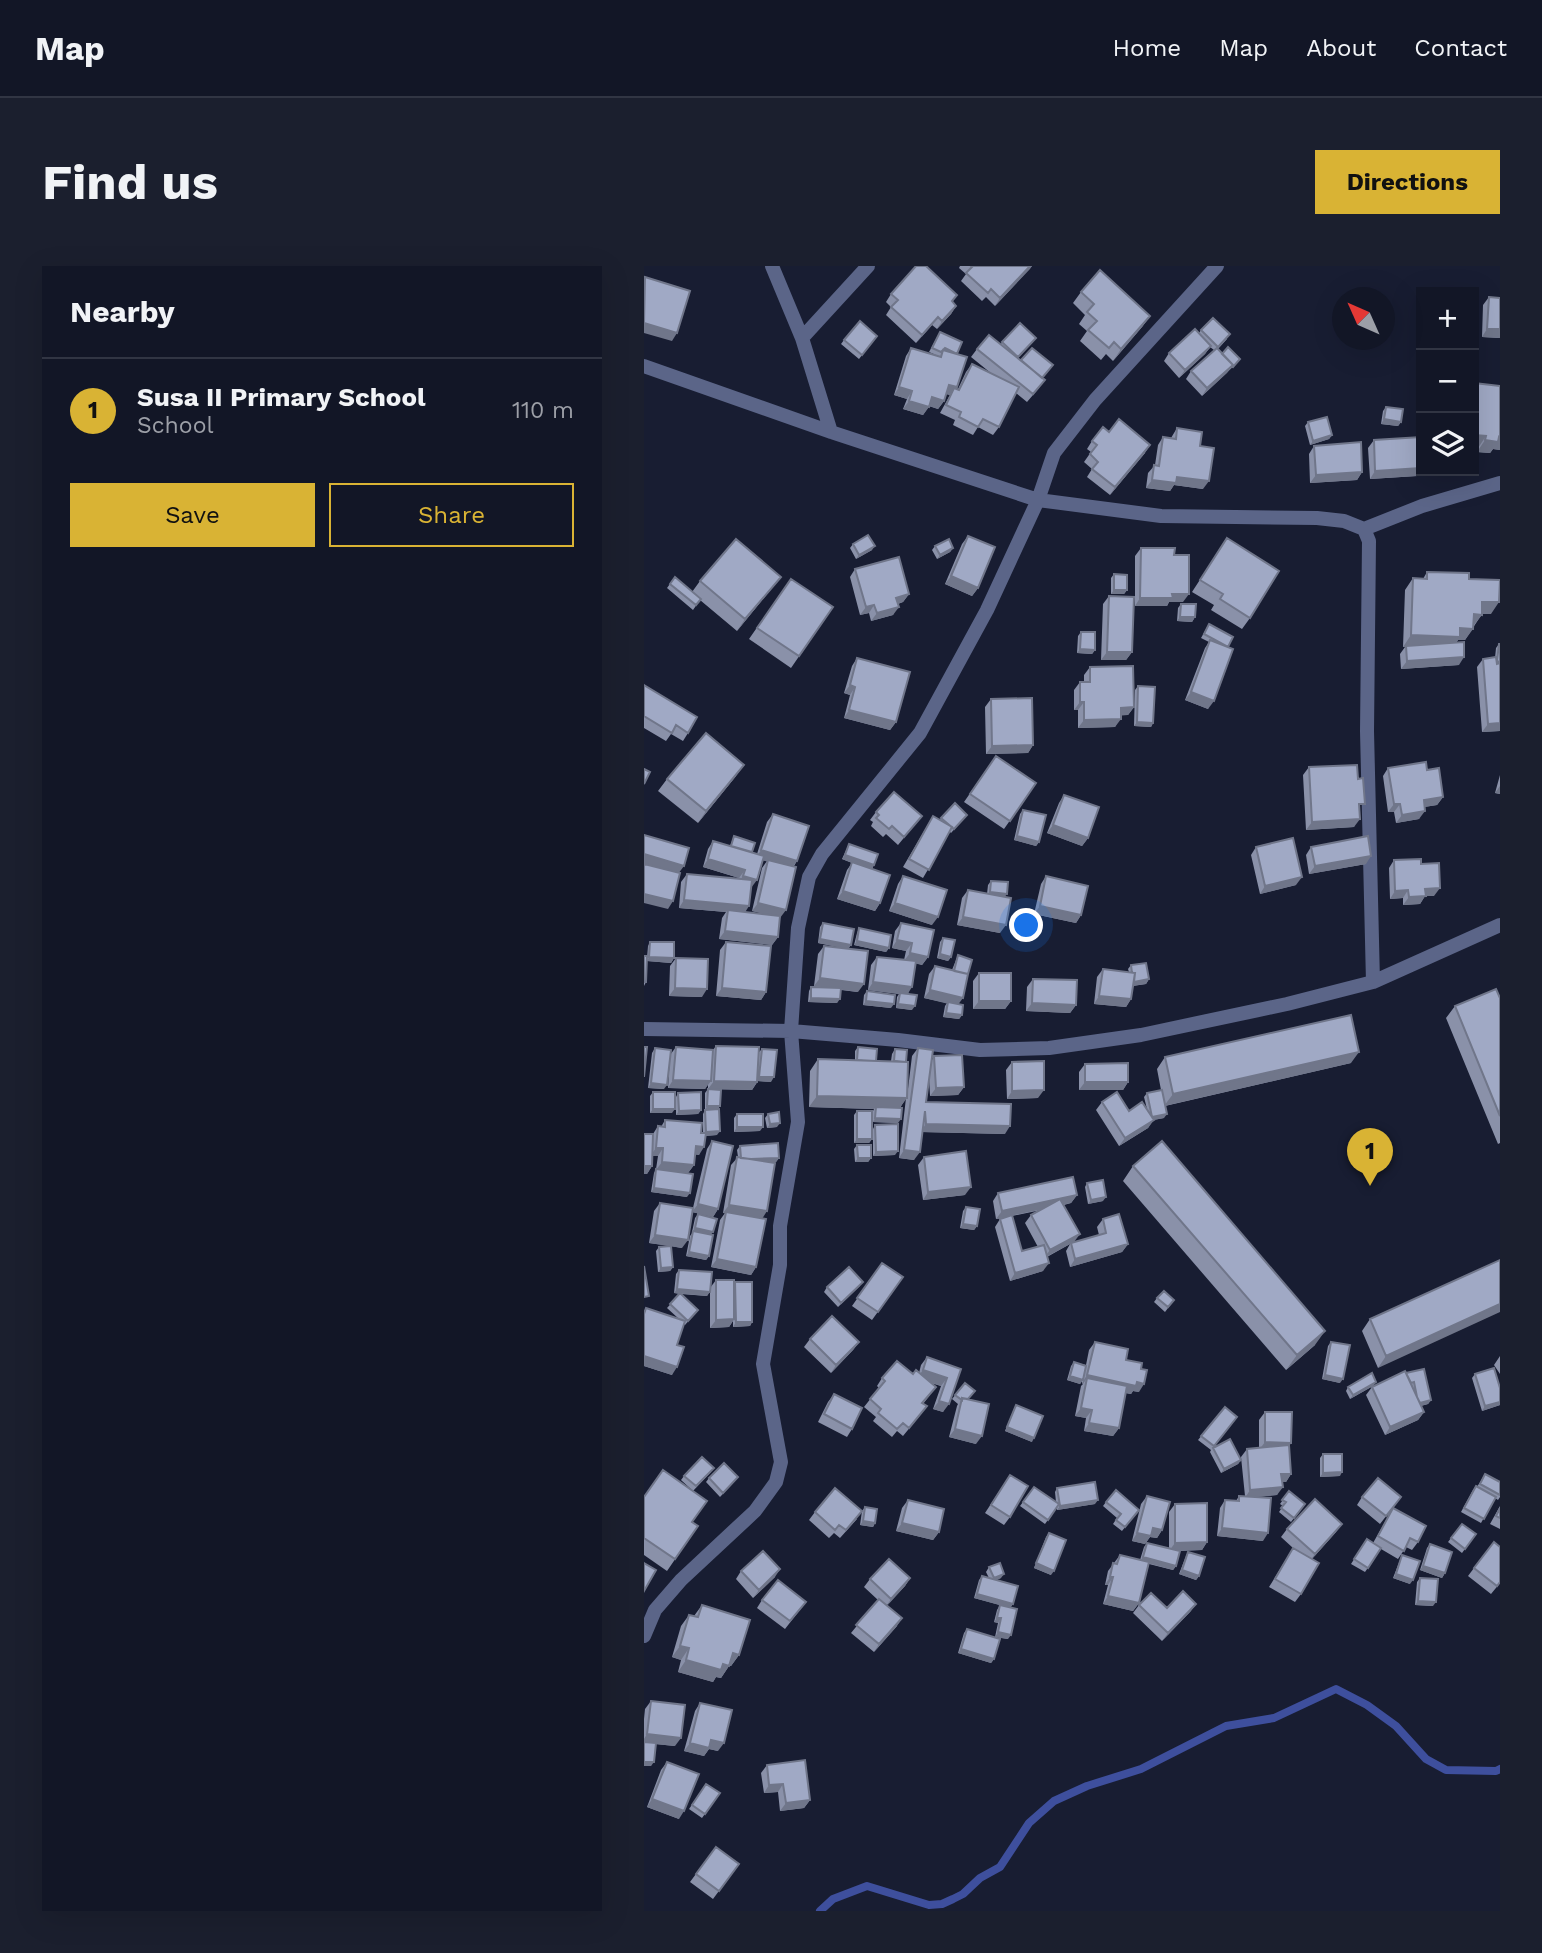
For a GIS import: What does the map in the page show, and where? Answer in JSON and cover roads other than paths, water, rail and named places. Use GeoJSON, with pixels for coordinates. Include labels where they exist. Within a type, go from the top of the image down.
{"type":"FeatureCollection","features":[{"type":"Feature","properties":{"kind":"street"},"geometry":{"type":"LineString","coordinates":[[772,266],[802,338],[831,432]]}},
{"type":"Feature","properties":{"kind":"street"},"geometry":{"type":"LineString","coordinates":[[802,338],[868,266]]}},
{"type":"Feature","properties":{"kind":"street"},"geometry":{"type":"LineString","coordinates":[[644,1636],[655,1610],[681,1580],[755,1511],[776,1482],[781,1462],[763,1364],[779,1265],[780,1226],[798,1122],[791,1031],[797,928],[809,877],[822,854],[920,733],[987,610],[1038,500],[1054,453],[1096,400],[1217,266]]}},
{"type":"Feature","properties":{"kind":"street"},"geometry":{"type":"LineString","coordinates":[[644,366],[831,432],[1038,500],[1161,516],[1317,518],[1343,521],[1364,529],[1422,506],[1500,483]]}},
{"type":"Feature","properties":{"kind":"street"},"geometry":{"type":"LineString","coordinates":[[1364,529],[1369,541],[1367,731],[1373,982]]}},
{"type":"Feature","properties":{"kind":"street"},"geometry":{"type":"LineString","coordinates":[[644,1029],[791,1031],[980,1050],[1049,1048],[1141,1035],[1287,1004],[1373,982],[1500,925]]}},
{"type":"Feature","properties":{"kind":"waterway"},"geometry":{"type":"LineString","coordinates":[[820,1911],[833,1899],[867,1886],[929,1905],[942,1904],[963,1894],[980,1878],[1000,1867],[1029,1823],[1054,1801],[1087,1786],[1141,1769],[1226,1726],[1274,1718],[1336,1689],[1367,1705],[1396,1726],[1426,1759],[1446,1770],[1500,1769]]}},
{"type":"Feature","properties":{"kind":"place","name":"Susa II Primary School"},"geometry":{"type":"Point","coordinates":[1370,1186]}}]}
